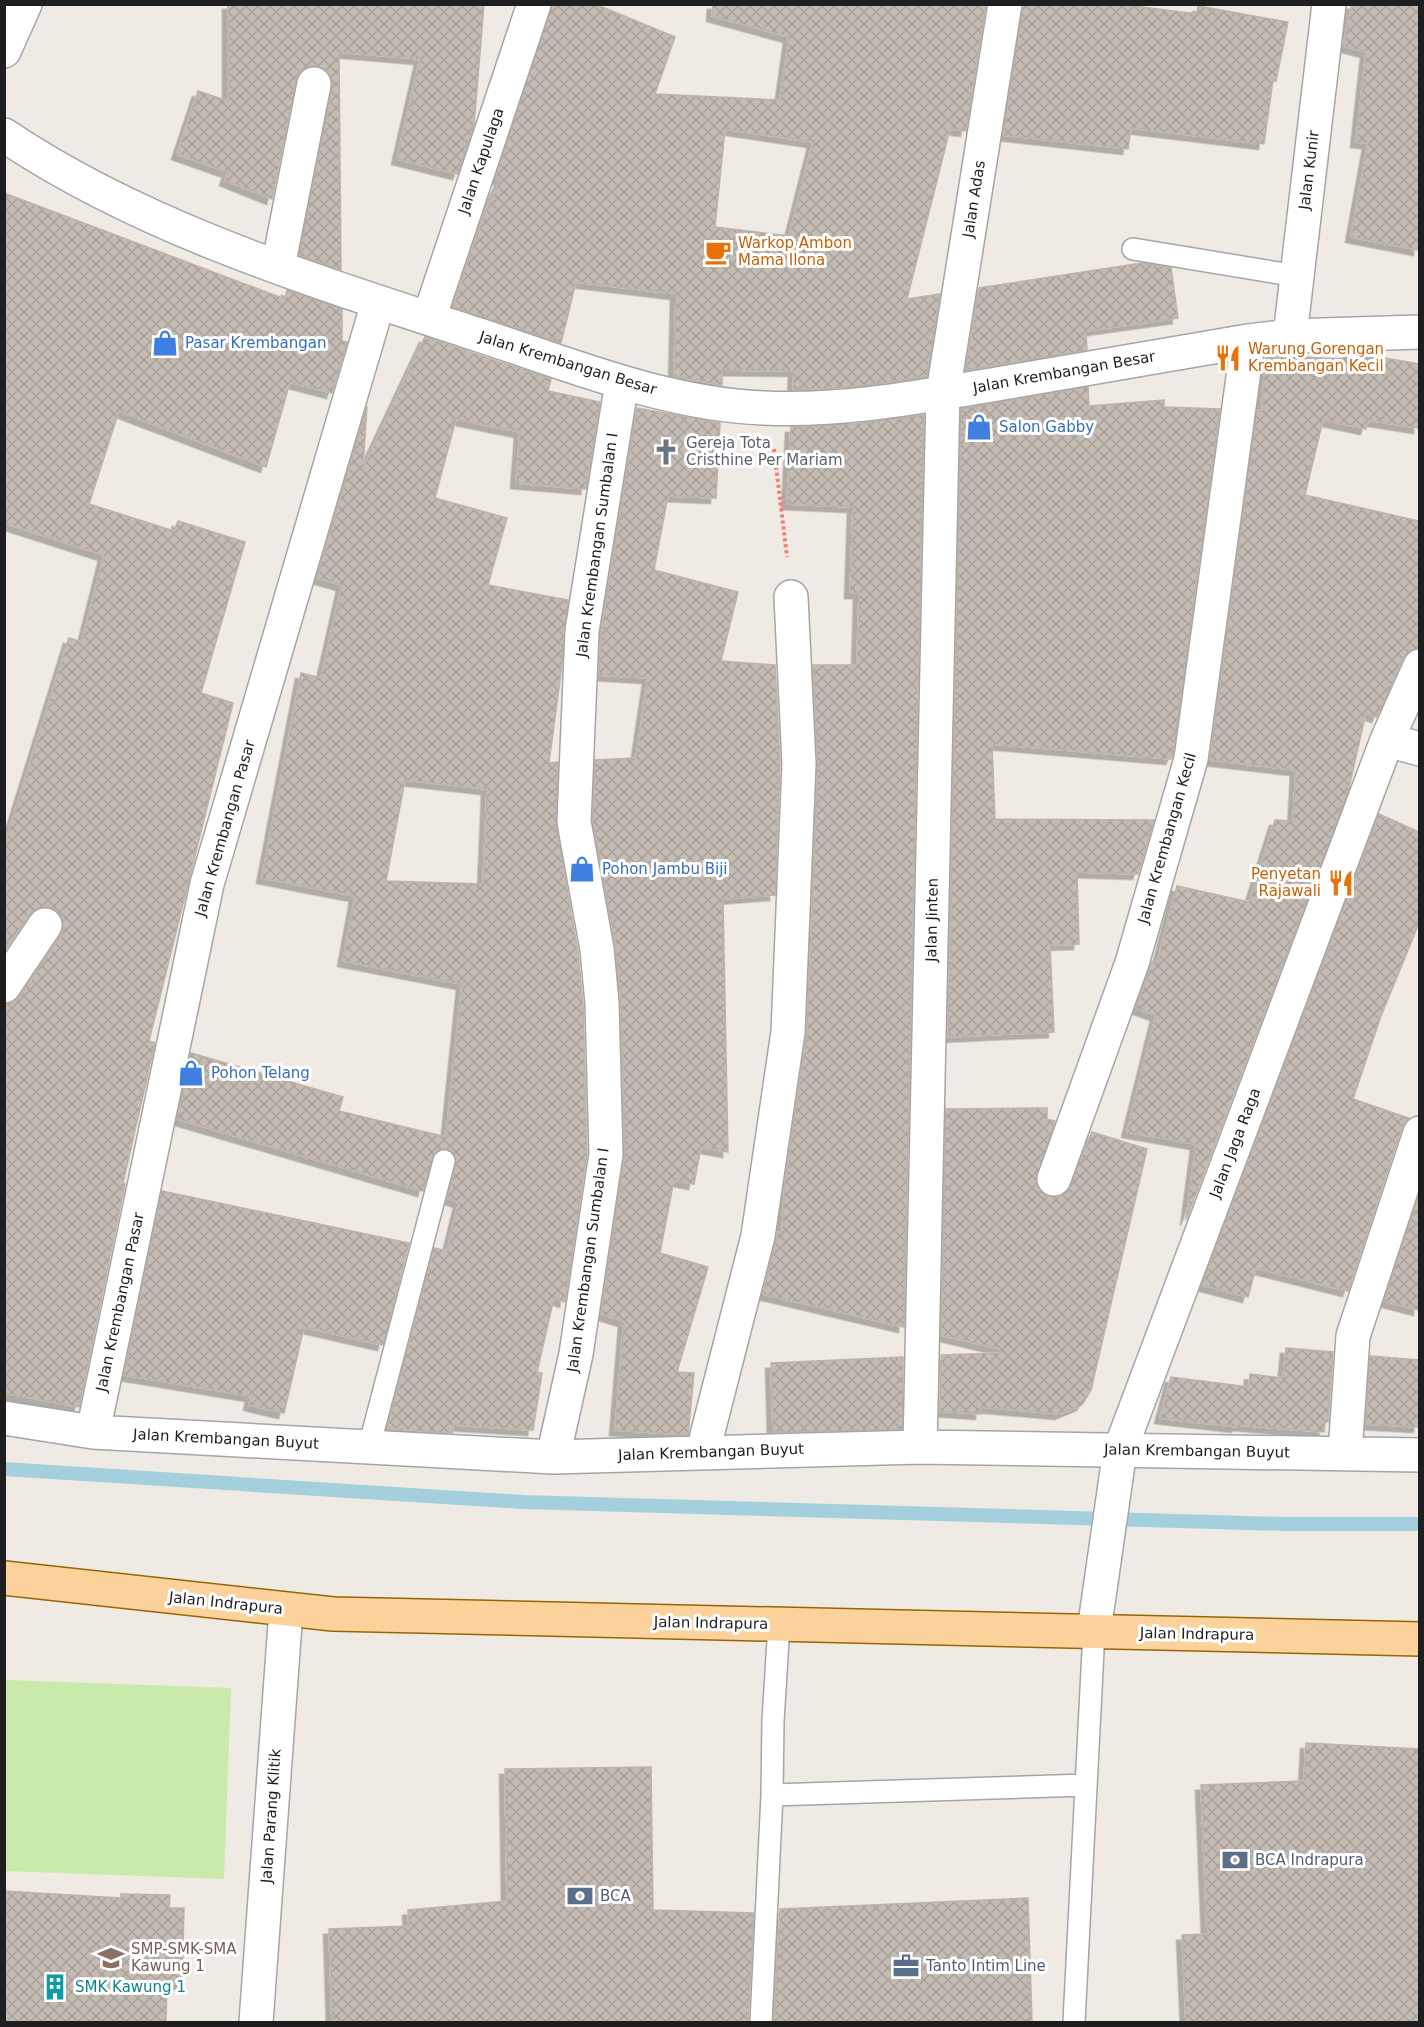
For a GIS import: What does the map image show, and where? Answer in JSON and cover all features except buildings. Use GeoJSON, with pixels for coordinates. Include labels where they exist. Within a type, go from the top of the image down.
{"type":"FeatureCollection","features":[{"type":"Feature","properties":{"kind":"main road","name":"Jalan Indrapura"},"geometry":{"type":"LineString","coordinates":[[4,1578],[333,1614],[1419,1639]]}},
{"type":"Feature","properties":{"kind":"street"},"geometry":{"type":"LineString","coordinates":[[4,51],[26,4]]}},
{"type":"Feature","properties":{"kind":"street","name":"Jalan Kapulaga"},"geometry":{"type":"LineString","coordinates":[[429,318],[534,4]]}},
{"type":"Feature","properties":{"kind":"street","name":"Jalan Adas"},"geometry":{"type":"LineString","coordinates":[[943,393],[1005,4]]}},
{"type":"Feature","properties":{"kind":"street","name":"Jalan Kunir"},"geometry":{"type":"LineString","coordinates":[[1290,336],[1329,4]]}},
{"type":"Feature","properties":{"kind":"street"},"geometry":{"type":"LineString","coordinates":[[278,267],[314,84]]}},
{"type":"Feature","properties":{"kind":"street","name":"Jalan Krembangan Besar"},"geometry":{"type":"LineString","coordinates":[[4,135],[93,187],[278,267],[378,303],[622,382],[699,400],[770,408],[836,406],[943,393],[1248,341],[1290,336],[1419,332]]}},
{"type":"Feature","properties":{"kind":"street","name":"Jalan Krembangan Pasar"},"geometry":{"type":"LineString","coordinates":[[93,1432],[207,884],[378,303]]}},
{"type":"Feature","properties":{"kind":"street","name":"Jalan Krembangan Kecil"},"geometry":{"type":"LineString","coordinates":[[1054,1179],[1132,963],[1191,759],[1248,341]]}},
{"type":"Feature","properties":{"kind":"street","name":"Jalan Krembangan Sumbalan I"},"geometry":{"type":"LineString","coordinates":[[553,1457],[576,1354],[606,1154],[602,1003],[597,949],[574,822],[582,631],[622,382]]}},
{"type":"Feature","properties":{"kind":"street","name":"Jalan Jinten"},"geometry":{"type":"LineString","coordinates":[[920,1447],[943,393]]}},
{"type":"Feature","properties":{"kind":"street"},"geometry":{"type":"LineString","coordinates":[[703,1451],[758,1236],[788,1032],[799,764],[791,597]]}},
{"type":"Feature","properties":{"kind":"street","name":"Jalan Jaga Raga"},"geometry":{"type":"LineString","coordinates":[[1094,1631],[1120,1450],[1387,740],[1419,666]]}},
{"type":"Feature","properties":{"kind":"street"},"geometry":{"type":"LineString","coordinates":[[1387,740],[1419,749]]}},
{"type":"Feature","properties":{"kind":"street"},"geometry":{"type":"LineString","coordinates":[[4,986],[45,925]]}},
{"type":"Feature","properties":{"kind":"street"},"geometry":{"type":"LineString","coordinates":[[1346,1453],[1353,1336],[1419,1133]]}},
{"type":"Feature","properties":{"kind":"street","name":"Jalan Krembangan Buyut"},"geometry":{"type":"LineString","coordinates":[[4,1418],[93,1432],[553,1457],[703,1451],[920,1447],[1419,1455]]}},
{"type":"Feature","properties":{"kind":"street","name":"Jalan Parang Klitik"},"geometry":{"type":"LineString","coordinates":[[256,2022],[286,1610]]}},
{"type":"Feature","properties":{"kind":"lane"},"geometry":{"type":"LineString","coordinates":[[1133,249],[1297,276]]}},
{"type":"Feature","properties":{"kind":"lane"},"geometry":{"type":"LineString","coordinates":[[369,1448],[444,1161]]}},
{"type":"Feature","properties":{"kind":"lane"},"geometry":{"type":"LineString","coordinates":[[761,2022],[779,1624]]}},
{"type":"Feature","properties":{"kind":"lane"},"geometry":{"type":"LineString","coordinates":[[1074,2022],[1094,1631]]}},
{"type":"Feature","properties":{"kind":"lane"},"geometry":{"type":"LineString","coordinates":[[772,1795],[1086,1785]]}},
{"type":"Feature","properties":{"kind":"path"},"geometry":{"type":"LineString","coordinates":[[770,408],[791,597]]}},
{"type":"Feature","properties":{"kind":"green space"},"geometry":{"type":"Polygon","coordinates":[[[5,1680],[231,1688],[224,1879],[5,1871],[5,1680]]]}},
{"type":"Feature","properties":{"kind":"waterway"},"geometry":{"type":"LineString","coordinates":[[4,1469],[523,1502],[1284,1524],[1420,1524]]}},
{"type":"Feature","properties":{"kind":"place","name":"Warkop Ambon Mama Ilona"},"geometry":{"type":"Point","coordinates":[718,252]}},
{"type":"Feature","properties":{"kind":"place","name":"Pasar Krembangan"},"geometry":{"type":"Point","coordinates":[165,343]}},
{"type":"Feature","properties":{"kind":"place","name":"Warung Gorengan Krembangan Kecil"},"geometry":{"type":"Point","coordinates":[1228,358]}},
{"type":"Feature","properties":{"kind":"place","name":"Salon Gabby"},"geometry":{"type":"Point","coordinates":[979,427]}},
{"type":"Feature","properties":{"kind":"place","name":"Gereja Tota Cristhine Per Mariam"},"geometry":{"type":"Point","coordinates":[666,452]}},
{"type":"Feature","properties":{"kind":"place","name":"Pohon Jambu Biji"},"geometry":{"type":"Point","coordinates":[582,869]}},
{"type":"Feature","properties":{"kind":"place","name":"Penyetan Rajawali"},"geometry":{"type":"Point","coordinates":[1341,883]}},
{"type":"Feature","properties":{"kind":"place","name":"Pohon Telang"},"geometry":{"type":"Point","coordinates":[191,1073]}},
{"type":"Feature","properties":{"kind":"place","name":"BCA Indrapura"},"geometry":{"type":"Point","coordinates":[1235,1860]}},
{"type":"Feature","properties":{"kind":"place","name":"BCA"},"geometry":{"type":"Point","coordinates":[580,1896]}},
{"type":"Feature","properties":{"kind":"place","name":"SMP-SMK-SMA Kawung 1"},"geometry":{"type":"Point","coordinates":[111,1958]}},
{"type":"Feature","properties":{"kind":"place","name":"Tanto Intim Line"},"geometry":{"type":"Point","coordinates":[906,1966]}},
{"type":"Feature","properties":{"kind":"place","name":"SMK Kawung 1"},"geometry":{"type":"Point","coordinates":[55,1987]}}]}
